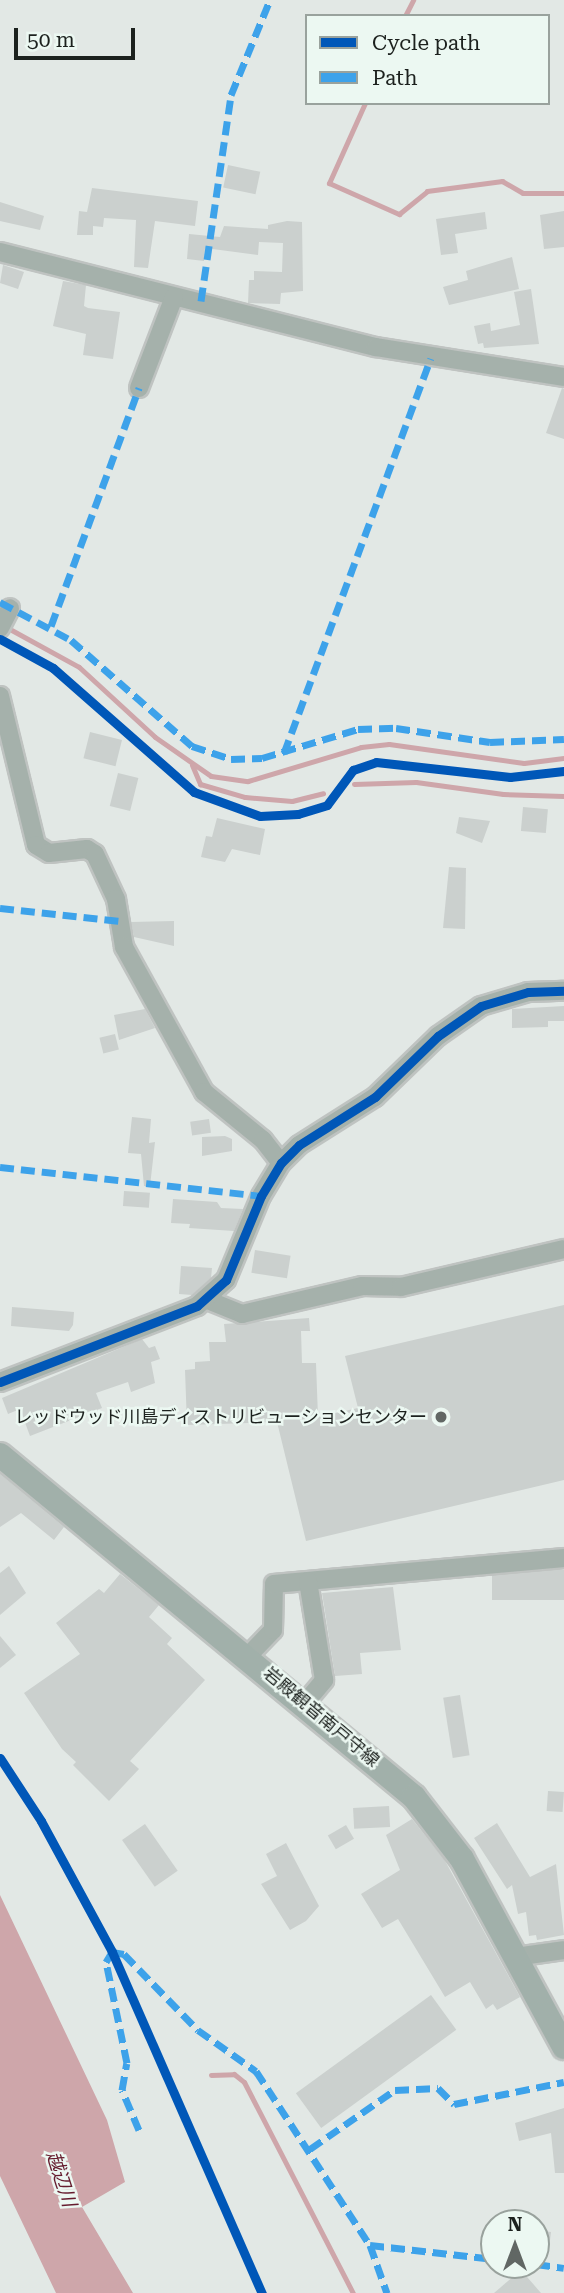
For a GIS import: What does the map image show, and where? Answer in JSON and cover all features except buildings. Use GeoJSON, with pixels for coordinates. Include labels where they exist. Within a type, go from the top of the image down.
{"type":"FeatureCollection","features":[{"type":"Feature","properties":{"kind":"main road","name":"岩殿観音南戸守線"},"geometry":{"type":"LineString","coordinates":[[0,1455],[305,1703],[414,1797],[462,1858],[564,2047]]}},
{"type":"Feature","properties":{"kind":"street"},"geometry":{"type":"LineString","coordinates":[[0,252],[376,347],[564,377]]}},
{"type":"Feature","properties":{"kind":"street"},"geometry":{"type":"LineString","coordinates":[[139,388],[174,297]]}},
{"type":"Feature","properties":{"kind":"street"},"geometry":{"type":"LineString","coordinates":[[0,696],[36,845],[49,853],[87,849],[95,854],[116,899],[124,947],[204,1091],[263,1140],[281,1163]]}},
{"type":"Feature","properties":{"kind":"street"},"geometry":{"type":"LineString","coordinates":[[0,1382],[146,1327],[205,1299],[226,1280],[261,1196],[281,1163],[299,1145],[376,1097],[438,1036],[481,1006],[528,992],[564,991]]}},
{"type":"Feature","properties":{"kind":"street"},"geometry":{"type":"LineString","coordinates":[[205,1299],[242,1314],[362,1286],[401,1287],[564,1249]]}},
{"type":"Feature","properties":{"kind":"street"},"geometry":{"type":"LineString","coordinates":[[248,1656],[273,1630],[274,1584],[564,1558]]}},
{"type":"Feature","properties":{"kind":"street"},"geometry":{"type":"LineString","coordinates":[[305,1703],[324,1680],[308,1581]]}},
{"type":"Feature","properties":{"kind":"street"},"geometry":{"type":"LineString","coordinates":[[515,1957],[564,1950]]}},
{"type":"Feature","properties":{"kind":"water","name":"越辺川"},"geometry":{"type":"Polygon","coordinates":[[[0,1895],[107,2120],[125,2182],[82,2207],[133,2293],[56,2293],[0,2176],[0,1895]]]}},
{"type":"Feature","properties":{"kind":"waterway"},"geometry":{"type":"LineString","coordinates":[[406,14],[413,0]]}},
{"type":"Feature","properties":{"kind":"waterway"},"geometry":{"type":"LineString","coordinates":[[364,105],[329,183],[399,214],[427,191],[502,181],[523,193],[564,193]]}},
{"type":"Feature","properties":{"kind":"waterway"},"geometry":{"type":"LineString","coordinates":[[6,627],[79,667],[155,737],[211,776],[248,781],[361,747],[389,744],[524,763],[564,758]]}},
{"type":"Feature","properties":{"kind":"waterway"},"geometry":{"type":"LineString","coordinates":[[192,765],[200,784],[245,797],[292,801],[323,793]]}},
{"type":"Feature","properties":{"kind":"waterway"},"geometry":{"type":"LineString","coordinates":[[354,784],[416,782],[503,794],[564,796]]}},
{"type":"Feature","properties":{"kind":"waterway"},"geometry":{"type":"LineString","coordinates":[[211,2075],[234,2074],[244,2082],[353,2293]]}},
{"type":"Feature","properties":{"kind":"marked path"},"geometry":{"type":"LineString","coordinates":[[201,301],[231,95],[270,0]]}},
{"type":"Feature","properties":{"kind":"marked path"},"geometry":{"type":"LineString","coordinates":[[284,753],[431,358]]}},
{"type":"Feature","properties":{"kind":"marked path"},"geometry":{"type":"LineString","coordinates":[[51,626],[139,388]]}},
{"type":"Feature","properties":{"kind":"marked path"},"geometry":{"type":"LineString","coordinates":[[0,602],[71,640],[192,746],[231,759],[262,758],[358,729],[396,728],[490,742],[564,739]]}},
{"type":"Feature","properties":{"kind":"marked path"},"geometry":{"type":"LineString","coordinates":[[0,908],[120,921]]}},
{"type":"Feature","properties":{"kind":"marked path"},"geometry":{"type":"LineString","coordinates":[[0,1167],[261,1196]]}},
{"type":"Feature","properties":{"kind":"marked path"},"geometry":{"type":"LineString","coordinates":[[139,2130],[122,2090],[127,2063],[106,1962],[112,1952],[124,1954],[198,2030],[256,2071],[370,2245],[387,2293]]}},
{"type":"Feature","properties":{"kind":"marked path"},"geometry":{"type":"LineString","coordinates":[[310,2149],[395,2090],[438,2088],[454,2104],[564,2082]]}},
{"type":"Feature","properties":{"kind":"marked path"},"geometry":{"type":"LineString","coordinates":[[370,2245],[480,2257]]}},
{"type":"Feature","properties":{"kind":"marked path"},"geometry":{"type":"LineString","coordinates":[[550,2266],[564,2268]]}},
{"type":"Feature","properties":{"kind":"cycle path"},"geometry":{"type":"LineString","coordinates":[[0,639],[53,668],[194,792],[260,816],[298,814],[327,805],[353,770],[376,762],[510,777],[564,771]]}},
{"type":"Feature","properties":{"kind":"cycle path"},"geometry":{"type":"LineString","coordinates":[[0,1382],[197,1306],[226,1280],[261,1196],[281,1163],[299,1145],[375,1097],[438,1036],[481,1006],[528,992],[564,991]]}},
{"type":"Feature","properties":{"kind":"cycle path"},"geometry":{"type":"LineString","coordinates":[[0,1758],[41,1821],[112,1952],[262,2293]]}},
{"type":"Feature","properties":{"kind":"place","name":"レッドウッド川島ディストリビューションセンター"},"geometry":{"type":"Point","coordinates":[441,1417]}}]}
